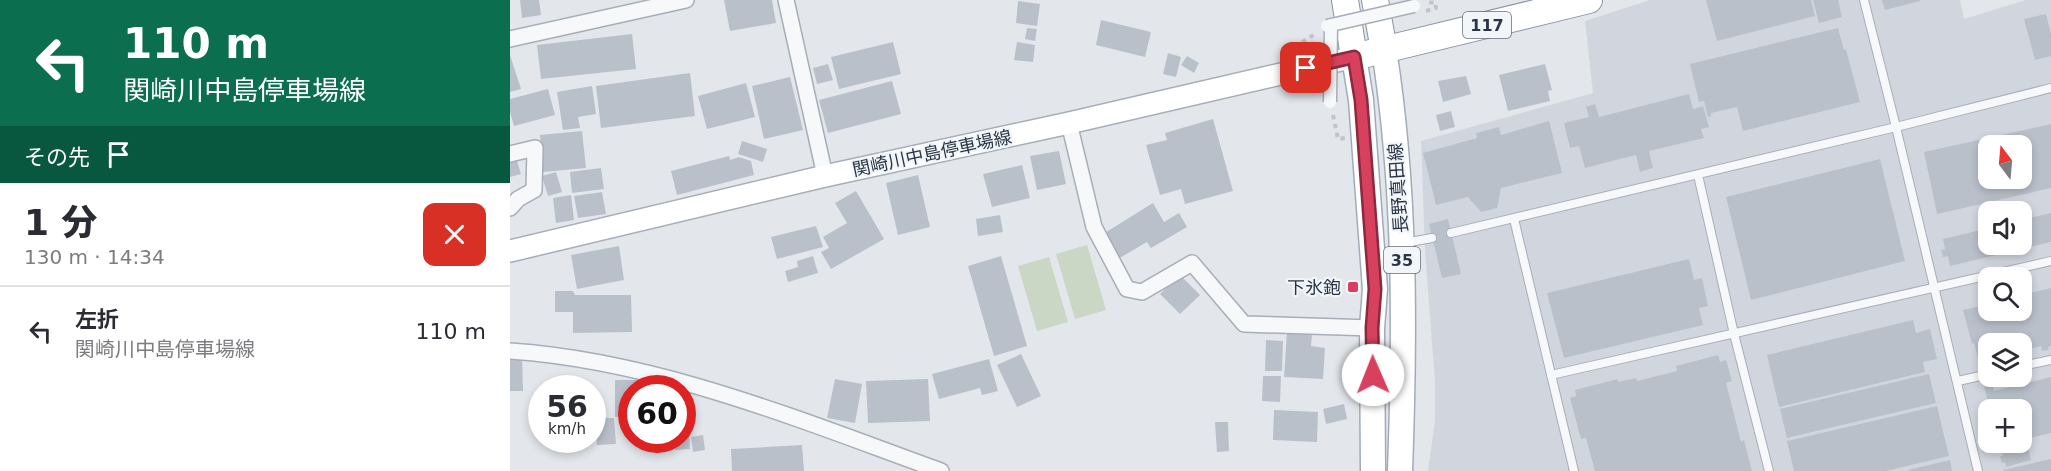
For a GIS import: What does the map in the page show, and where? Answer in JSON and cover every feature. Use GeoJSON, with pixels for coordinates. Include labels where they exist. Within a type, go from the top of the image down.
{"type":"FeatureCollection","features":[{"type":"Feature","properties":{"kind":"highway"},"geometry":{"type":"LineString","coordinates":[[1346,0],[1354,57]]}},
{"type":"Feature","properties":{"kind":"highway"},"geometry":{"type":"LineString","coordinates":[[1375,0],[1384,50]]}},
{"type":"Feature","properties":{"kind":"highway","name":"117"},"geometry":{"type":"LineString","coordinates":[[1354,57],[1589,0]]}},
{"type":"Feature","properties":{"kind":"main road","name":"長野真田線"},"geometry":{"type":"LineString","coordinates":[[1384,50],[1391,98],[1402,243],[1400,471]]}},
{"type":"Feature","properties":{"kind":"main road","name":"関崎川中島停車場線"},"geometry":{"type":"LineString","coordinates":[[510,251],[825,176],[1069,123],[1354,57]]}},
{"type":"Feature","properties":{"kind":"main road","name":"長野真田線"},"geometry":{"type":"LineString","coordinates":[[1354,57],[1361,100],[1374,277],[1373,471]]}},
{"type":"Feature","properties":{"kind":"street"},"geometry":{"type":"LineString","coordinates":[[510,39],[686,0]]}},
{"type":"Feature","properties":{"kind":"street"},"geometry":{"type":"LineString","coordinates":[[786,0],[825,176]]}},
{"type":"Feature","properties":{"kind":"street"},"geometry":{"type":"LineString","coordinates":[[1330,102],[1329,26],[1414,6]]}},
{"type":"Feature","properties":{"kind":"street"},"geometry":{"type":"LineString","coordinates":[[1069,123],[1094,227],[1127,289],[1142,292],[1192,263],[1244,324],[1372,328]]}},
{"type":"Feature","properties":{"kind":"street"},"geometry":{"type":"LineString","coordinates":[[510,154],[535,148],[534,190],[518,199],[510,208]]}},
{"type":"Feature","properties":{"kind":"street"},"geometry":{"type":"LineString","coordinates":[[510,351],[546,353],[685,383],[766,408],[941,471]]}},
{"type":"Feature","properties":{"kind":"lane"},"geometry":{"type":"LineString","coordinates":[[1864,0],[1978,471]]}},
{"type":"Feature","properties":{"kind":"lane"},"geometry":{"type":"LineString","coordinates":[[1451,234],[2051,88]]}},
{"type":"Feature","properties":{"kind":"lane"},"geometry":{"type":"LineString","coordinates":[[1698,175],[1734,334],[1769,471]]}},
{"type":"Feature","properties":{"kind":"lane"},"geometry":{"type":"LineString","coordinates":[[1514,219],[1574,471]]}},
{"type":"Feature","properties":{"kind":"lane"},"geometry":{"type":"LineString","coordinates":[[1402,243],[1432,237]]}},
{"type":"Feature","properties":{"kind":"lane"},"geometry":{"type":"LineString","coordinates":[[1551,375],[2051,261]]}},
{"type":"Feature","properties":{"kind":"lane"},"geometry":{"type":"LineString","coordinates":[[2032,364],[2051,360]]}},
{"type":"Feature","properties":{"kind":"lane"},"geometry":{"type":"LineString","coordinates":[[1958,381],[1978,376]]}},
{"type":"Feature","properties":{"kind":"path"},"geometry":{"type":"LineString","coordinates":[[1330,102],[1338,139]]}},
{"type":"Feature","properties":{"kind":"shaded area"},"geometry":{"type":"Polygon","coordinates":[[[1650,0],[1960,0],[1964,19],[2026,0],[2051,0],[2051,471],[1428,471],[1435,420],[1435,381],[1425,251],[1421,141],[1593,93],[1585,21],[1650,0]]]}},
{"type":"Feature","properties":{"kind":"green space"},"geometry":{"type":"Polygon","coordinates":[[[1087,245],[1106,310],[1075,319],[1056,254],[1087,245]]]}},
{"type":"Feature","properties":{"kind":"green space"},"geometry":{"type":"Polygon","coordinates":[[[1049,257],[1068,322],[1037,331],[1018,266],[1049,257]]]}},
{"type":"Feature","properties":{"kind":"building"},"geometry":{"type":"Polygon","coordinates":[[[520,0],[539,0],[541,15],[522,18],[520,0]]]}},
{"type":"Feature","properties":{"kind":"building"},"geometry":{"type":"Polygon","coordinates":[[[724,0],[772,0],[776,23],[730,31],[724,0]]]}},
{"type":"Feature","properties":{"kind":"building"},"geometry":{"type":"Polygon","coordinates":[[[1706,0],[1811,0],[1815,16],[1717,41],[1706,0]]]}},
{"type":"Feature","properties":{"kind":"building"},"geometry":{"type":"Polygon","coordinates":[[[1813,0],[1838,0],[1842,17],[1819,23],[1813,0]]]}},
{"type":"Feature","properties":{"kind":"building"},"geometry":{"type":"Polygon","coordinates":[[[1882,0],[1920,0],[1920,1],[1885,10],[1882,0]]]}},
{"type":"Feature","properties":{"kind":"building"},"geometry":{"type":"Polygon","coordinates":[[[1018,1],[1040,4],[1037,26],[1016,23],[1018,1]]]}},
{"type":"Feature","properties":{"kind":"building"},"geometry":{"type":"Polygon","coordinates":[[[2046,14],[2051,34],[2051,56],[2035,60],[2024,19],[2046,14]]]}},
{"type":"Feature","properties":{"kind":"building"},"geometry":{"type":"Polygon","coordinates":[[[1101,20],[1151,32],[1145,57],[1096,45],[1101,20]]]}},
{"type":"Feature","properties":{"kind":"building"},"geometry":{"type":"Polygon","coordinates":[[[1027,28],[1037,29],[1035,41],[1025,39],[1027,28]]]}},
{"type":"Feature","properties":{"kind":"building"},"geometry":{"type":"Polygon","coordinates":[[[1838,28],[1860,102],[1743,131],[1737,107],[1711,113],[1708,117],[1704,101],[1699,102],[1690,64],[1838,28]]]}},
{"type":"Feature","properties":{"kind":"building"},"geometry":{"type":"Polygon","coordinates":[[[632,34],[636,69],[541,79],[537,45],[632,34]]]}},
{"type":"Feature","properties":{"kind":"building"},"geometry":{"type":"Polygon","coordinates":[[[893,42],[901,74],[839,89],[831,57],[893,42]]]}},
{"type":"Feature","properties":{"kind":"building"},"geometry":{"type":"Polygon","coordinates":[[[1017,42],[1035,45],[1033,62],[1014,60],[1017,42]]]}},
{"type":"Feature","properties":{"kind":"building"},"geometry":{"type":"Polygon","coordinates":[[[1168,53],[1181,57],[1176,77],[1163,74],[1168,53]]]}},
{"type":"Feature","properties":{"kind":"building"},"geometry":{"type":"Polygon","coordinates":[[[510,55],[521,89],[510,92],[510,55]]]}},
{"type":"Feature","properties":{"kind":"building"},"geometry":{"type":"Polygon","coordinates":[[[1187,56],[1199,63],[1194,73],[1181,65],[1187,56]]]}},
{"type":"Feature","properties":{"kind":"building"},"geometry":{"type":"Polygon","coordinates":[[[828,64],[833,80],[817,84],[813,68],[828,64]]]}},
{"type":"Feature","properties":{"kind":"building"},"geometry":{"type":"Polygon","coordinates":[[[1545,64],[1552,90],[1548,91],[1550,101],[1508,111],[1499,75],[1545,64]]]}},
{"type":"Feature","properties":{"kind":"building"},"geometry":{"type":"Polygon","coordinates":[[[690,73],[695,116],[601,128],[596,86],[690,73]]]}},
{"type":"Feature","properties":{"kind":"building"},"geometry":{"type":"Polygon","coordinates":[[[1466,76],[1471,94],[1443,102],[1438,81],[1466,76]]]}},
{"type":"Feature","properties":{"kind":"building"},"geometry":{"type":"Polygon","coordinates":[[[790,77],[803,130],[764,139],[752,86],[790,77]]]}},
{"type":"Feature","properties":{"kind":"building"},"geometry":{"type":"Polygon","coordinates":[[[892,81],[901,114],[828,133],[819,100],[892,81]]]}},
{"type":"Feature","properties":{"kind":"building"},"geometry":{"type":"Polygon","coordinates":[[[746,83],[755,117],[707,129],[698,96],[746,83]]]}},
{"type":"Feature","properties":{"kind":"building"},"geometry":{"type":"Polygon","coordinates":[[[592,86],[596,114],[578,117],[580,128],[563,130],[557,92],[592,86]]]}},
{"type":"Feature","properties":{"kind":"building"},"geometry":{"type":"Polygon","coordinates":[[[548,89],[555,115],[514,126],[510,112],[510,99],[548,89]]]}},
{"type":"Feature","properties":{"kind":"building"},"geometry":{"type":"Polygon","coordinates":[[[1689,94],[1693,109],[1703,106],[1709,127],[1701,129],[1704,138],[1649,151],[1653,168],[1640,172],[1636,155],[1585,168],[1579,146],[1570,148],[1564,123],[1589,117],[1586,107],[1595,104],[1599,117],[1689,94]]]}},
{"type":"Feature","properties":{"kind":"building"},"geometry":{"type":"Polygon","coordinates":[[[1451,111],[1455,127],[1440,131],[1436,115],[1451,111]]]}},
{"type":"Feature","properties":{"kind":"building"},"geometry":{"type":"Polygon","coordinates":[[[1213,119],[1233,191],[1185,204],[1181,189],[1160,195],[1146,145],[1167,140],[1165,133],[1213,119]]]}},
{"type":"Feature","properties":{"kind":"building"},"geometry":{"type":"Polygon","coordinates":[[[1549,121],[1562,173],[1501,188],[1497,208],[1481,212],[1468,197],[1436,205],[1423,153],[1477,138],[1476,133],[1499,127],[1501,135],[1549,121]]]}},
{"type":"Feature","properties":{"kind":"building"},"geometry":{"type":"Polygon","coordinates":[[[2051,124],[2051,188],[1994,201],[1978,201],[1978,205],[1937,214],[1924,152],[1978,140],[1978,189],[2032,189],[2032,135],[2001,135],[2051,124]]]}},
{"type":"Feature","properties":{"kind":"building"},"geometry":{"type":"Polygon","coordinates":[[[582,131],[586,168],[543,172],[540,135],[582,131]]]}},
{"type":"Feature","properties":{"kind":"building"},"geometry":{"type":"Polygon","coordinates":[[[742,141],[767,149],[763,162],[738,154],[742,141]]]}},
{"type":"Feature","properties":{"kind":"building"},"geometry":{"type":"Polygon","coordinates":[[[1059,151],[1066,184],[1037,190],[1030,156],[1059,151]]]}},
{"type":"Feature","properties":{"kind":"building"},"geometry":{"type":"Polygon","coordinates":[[[729,156],[730,160],[739,157],[751,161],[754,175],[677,195],[671,171],[729,156]]]}},
{"type":"Feature","properties":{"kind":"building"},"geometry":{"type":"Polygon","coordinates":[[[516,158],[521,174],[510,177],[510,160],[516,158]]]}},
{"type":"Feature","properties":{"kind":"building"},"geometry":{"type":"Polygon","coordinates":[[[1880,159],[1905,261],[1751,300],[1726,197],[1880,159]]]}},
{"type":"Feature","properties":{"kind":"building"},"geometry":{"type":"Polygon","coordinates":[[[1022,165],[1030,198],[992,207],[983,174],[1022,165]]]}},
{"type":"Feature","properties":{"kind":"building"},"geometry":{"type":"Polygon","coordinates":[[[601,168],[604,189],[572,193],[570,172],[601,168]]]}},
{"type":"Feature","properties":{"kind":"building"},"geometry":{"type":"Polygon","coordinates":[[[556,172],[562,192],[548,196],[542,176],[556,172]]]}},
{"type":"Feature","properties":{"kind":"building"},"geometry":{"type":"Polygon","coordinates":[[[918,175],[930,227],[898,235],[886,183],[918,175]]]}},
{"type":"Feature","properties":{"kind":"building"},"geometry":{"type":"Polygon","coordinates":[[[856,191],[884,239],[831,269],[821,252],[829,248],[823,237],[847,223],[835,203],[856,191]]]}},
{"type":"Feature","properties":{"kind":"building"},"geometry":{"type":"Polygon","coordinates":[[[602,192],[606,214],[578,218],[574,196],[602,192]]]}},
{"type":"Feature","properties":{"kind":"building"},"geometry":{"type":"Polygon","coordinates":[[[571,195],[574,220],[556,223],[553,198],[571,195]]]}},
{"type":"Feature","properties":{"kind":"building"},"geometry":{"type":"Polygon","coordinates":[[[1153,203],[1164,222],[1179,213],[1187,227],[1151,248],[1147,242],[1118,259],[1103,234],[1153,203]]]}},
{"type":"Feature","properties":{"kind":"building"},"geometry":{"type":"Polygon","coordinates":[[[2051,213],[2051,242],[2032,247],[2032,218],[2051,213]]]}},
{"type":"Feature","properties":{"kind":"building"},"geometry":{"type":"Polygon","coordinates":[[[1000,215],[1003,232],[978,236],[976,219],[1000,215]]]}},
{"type":"Feature","properties":{"kind":"building"},"geometry":{"type":"Polygon","coordinates":[[[1448,219],[1461,274],[1442,278],[1429,224],[1448,219]]]}},
{"type":"Feature","properties":{"kind":"building"},"geometry":{"type":"Polygon","coordinates":[[[816,226],[823,247],[777,259],[771,237],[816,226]]]}},
{"type":"Feature","properties":{"kind":"building"},"geometry":{"type":"Polygon","coordinates":[[[1978,231],[1978,255],[1996,255],[1950,266],[1948,256],[1943,257],[1941,250],[1945,249],[1943,239],[1978,231]]]}},
{"type":"Feature","properties":{"kind":"building"},"geometry":{"type":"Polygon","coordinates":[[[619,246],[624,280],[577,289],[571,255],[619,246]]]}},
{"type":"Feature","properties":{"kind":"building"},"geometry":{"type":"Polygon","coordinates":[[[813,256],[818,273],[788,282],[785,271],[798,267],[797,261],[813,256]]]}},
{"type":"Feature","properties":{"kind":"building"},"geometry":{"type":"Polygon","coordinates":[[[1001,256],[1027,346],[994,356],[968,266],[1001,256]]]}},
{"type":"Feature","properties":{"kind":"building"},"geometry":{"type":"Polygon","coordinates":[[[1689,259],[1694,280],[1702,278],[1708,306],[1699,308],[1703,325],[1564,358],[1547,293],[1689,259]]]}},
{"type":"Feature","properties":{"kind":"building"},"geometry":{"type":"Polygon","coordinates":[[[1180,275],[1200,295],[1180,314],[1160,294],[1180,275]]]}},
{"type":"Feature","properties":{"kind":"building"},"geometry":{"type":"Polygon","coordinates":[[[2051,288],[2051,346],[2048,347],[2049,350],[2042,351],[2041,346],[2032,348],[2032,333],[1978,333],[1978,357],[1963,310],[1978,307],[1978,321],[2032,321],[2032,293],[2051,288]]]}},
{"type":"Feature","properties":{"kind":"building"},"geometry":{"type":"Polygon","coordinates":[[[555,291],[573,291],[575,295],[631,295],[632,332],[573,333],[573,312],[555,312],[555,291]]]}},
{"type":"Feature","properties":{"kind":"building"},"geometry":{"type":"Polygon","coordinates":[[[1913,320],[1916,333],[1930,329],[1937,359],[1923,362],[1925,372],[1779,407],[1767,355],[1913,320]]]}},
{"type":"Feature","properties":{"kind":"building"},"geometry":{"type":"Polygon","coordinates":[[[1287,332],[1312,334],[1311,346],[1325,348],[1323,379],[1284,377],[1287,332]]]}},
{"type":"Feature","properties":{"kind":"building"},"geometry":{"type":"Polygon","coordinates":[[[1266,340],[1283,341],[1282,371],[1265,371],[1266,340]]]}},
{"type":"Feature","properties":{"kind":"building"},"geometry":{"type":"Polygon","coordinates":[[[1021,354],[1041,396],[1017,407],[997,365],[1021,354]]]}},
{"type":"Feature","properties":{"kind":"building"},"geometry":{"type":"Polygon","coordinates":[[[1718,355],[1720,362],[1726,360],[1732,381],[1726,383],[1741,442],[1744,440],[1752,471],[1595,471],[1586,438],[1581,439],[1570,398],[1576,396],[1575,390],[1618,379],[1618,382],[1636,378],[1637,381],[1677,371],[1676,366],[1718,355]]]}},
{"type":"Feature","properties":{"kind":"building"},"geometry":{"type":"Polygon","coordinates":[[[522,356],[523,391],[510,391],[510,357],[522,356]]]}},
{"type":"Feature","properties":{"kind":"building"},"geometry":{"type":"Polygon","coordinates":[[[989,359],[998,391],[982,395],[980,388],[939,399],[932,374],[989,359]]]}},
{"type":"Feature","properties":{"kind":"building"},"geometry":{"type":"Polygon","coordinates":[[[1929,374],[1936,403],[1787,438],[1780,409],[1929,374]]]}},
{"type":"Feature","properties":{"kind":"building"},"geometry":{"type":"Polygon","coordinates":[[[1263,376],[1281,376],[1280,402],[1262,401],[1263,376]]]}},
{"type":"Feature","properties":{"kind":"building"},"geometry":{"type":"Polygon","coordinates":[[[2051,377],[2051,433],[2032,438],[2032,399],[1987,399],[1984,387],[1993,387],[1994,391],[2010,387],[2032,387],[2032,382],[2051,377]]]}},
{"type":"Feature","properties":{"kind":"building"},"geometry":{"type":"Polygon","coordinates":[[[835,379],[862,384],[855,423],[827,418],[835,379]]]}},
{"type":"Feature","properties":{"kind":"building"},"geometry":{"type":"Polygon","coordinates":[[[928,379],[930,421],[868,423],[866,381],[928,379]]]}},
{"type":"Feature","properties":{"kind":"building"},"geometry":{"type":"Polygon","coordinates":[[[615,380],[618,380],[618,417],[615,417],[615,380]]]}},
{"type":"Feature","properties":{"kind":"building"},"geometry":{"type":"Polygon","coordinates":[[[1344,404],[1347,419],[1326,424],[1323,409],[1344,404]]]}},
{"type":"Feature","properties":{"kind":"building"},"geometry":{"type":"Polygon","coordinates":[[[1937,406],[1949,456],[1886,471],[1794,471],[1787,441],[1937,406]]]}},
{"type":"Feature","properties":{"kind":"building"},"geometry":{"type":"Polygon","coordinates":[[[1274,410],[1318,412],[1317,442],[1273,440],[1274,410]]]}},
{"type":"Feature","properties":{"kind":"building"},"geometry":{"type":"Polygon","coordinates":[[[606,418],[614,418],[616,444],[606,445],[606,418]]]}},
{"type":"Feature","properties":{"kind":"building"},"geometry":{"type":"Polygon","coordinates":[[[1215,422],[1228,422],[1229,451],[1217,452],[1215,422]]]}},
{"type":"Feature","properties":{"kind":"building"},"geometry":{"type":"Polygon","coordinates":[[[703,435],[705,450],[696,452],[696,436],[703,435]]]}},
{"type":"Feature","properties":{"kind":"building"},"geometry":{"type":"Polygon","coordinates":[[[802,445],[804,471],[732,471],[731,449],[802,445]]]}},
{"type":"Feature","properties":{"kind":"building"},"geometry":{"type":"Polygon","coordinates":[[[2002,453],[2030,453],[2031,460],[2006,467],[2000,456],[2003,456],[2002,453]]]}},
{"type":"Feature","properties":{"kind":"building"},"geometry":{"type":"Polygon","coordinates":[[[2051,459],[2051,471],[2003,471],[2003,470],[2051,459]]]}},
{"type":"Feature","properties":{"kind":"building"},"geometry":{"type":"Polygon","coordinates":[[[1950,460],[1952,471],[1908,471],[1908,470],[1950,460]]]}},
{"type":"Feature","properties":{"kind":"place","name":"下氷鉋"},"geometry":{"type":"Point","coordinates":[1353,287]}},
{"type":"Feature","properties":{"kind":"route"},"geometry":{"type":"LineString","coordinates":[[1306,68],[1354,57],[1361,100],[1375,289],[1372,328],[1373,375]]}}]}
